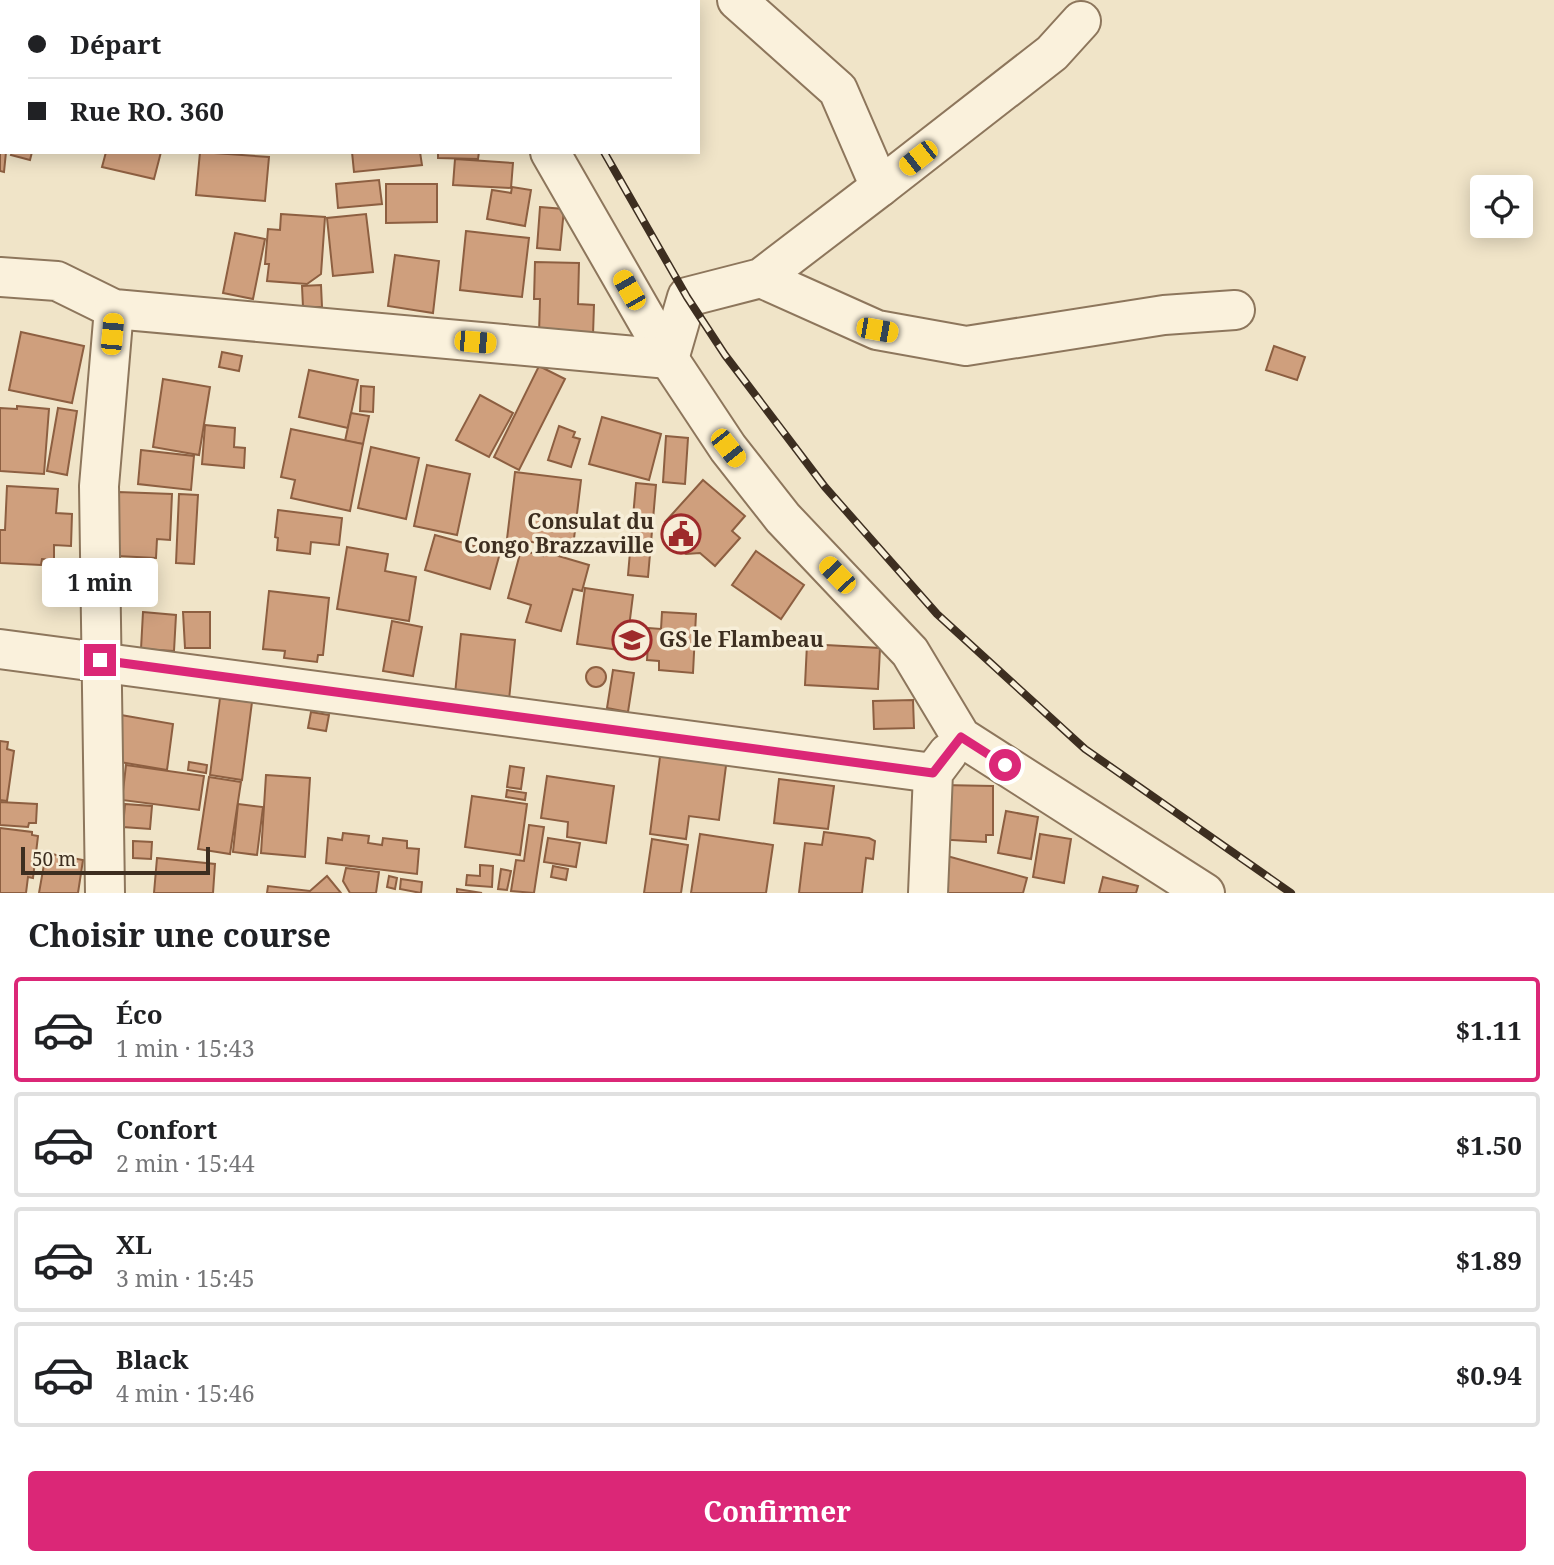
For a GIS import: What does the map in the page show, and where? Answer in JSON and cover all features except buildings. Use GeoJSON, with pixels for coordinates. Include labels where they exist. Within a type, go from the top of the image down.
{"type":"FeatureCollection","features":[{"type":"Feature","properties":{"kind":"street"},"geometry":{"type":"LineString","coordinates":[[737,0],[838,90],[880,187]]}},
{"type":"Feature","properties":{"kind":"street"},"geometry":{"type":"LineString","coordinates":[[669,359],[687,297],[761,278],[1052,53],[1081,20]]}},
{"type":"Feature","properties":{"kind":"street"},"geometry":{"type":"LineString","coordinates":[[551,154],[669,359],[728,448],[783,518],[910,652],[961,737],[1205,893]]}},
{"type":"Feature","properties":{"kind":"street"},"geometry":{"type":"LineString","coordinates":[[0,277],[57,281],[114,309],[669,359]]}},
{"type":"Feature","properties":{"kind":"street"},"geometry":{"type":"LineString","coordinates":[[761,278],[877,330],[966,346],[1164,315],[1235,310]]}},
{"type":"Feature","properties":{"kind":"street"},"geometry":{"type":"LineString","coordinates":[[105,893],[99,486],[114,309]]}},
{"type":"Feature","properties":{"kind":"street"},"geometry":{"type":"LineString","coordinates":[[0,649],[100,660],[933,773]]}},
{"type":"Feature","properties":{"kind":"street"},"geometry":{"type":"LineString","coordinates":[[928,893],[933,773],[961,737]]}},
{"type":"Feature","properties":{"kind":"railway"},"geometry":{"type":"LineString","coordinates":[[605,154],[687,297],[725,355],[825,487],[937,614],[1085,749],[1291,893]]}},
{"type":"Feature","properties":{"kind":"place","name":"Consulat du Congo Brazzaville"},"geometry":{"type":"Point","coordinates":[681,534]}},
{"type":"Feature","properties":{"kind":"place","name":"GS le Flambeau"},"geometry":{"type":"Point","coordinates":[632,640]}},
{"type":"Feature","properties":{"kind":"route"},"geometry":{"type":"LineString","coordinates":[[100,660],[933,773],[961,737],[1005,765]]}}]}
